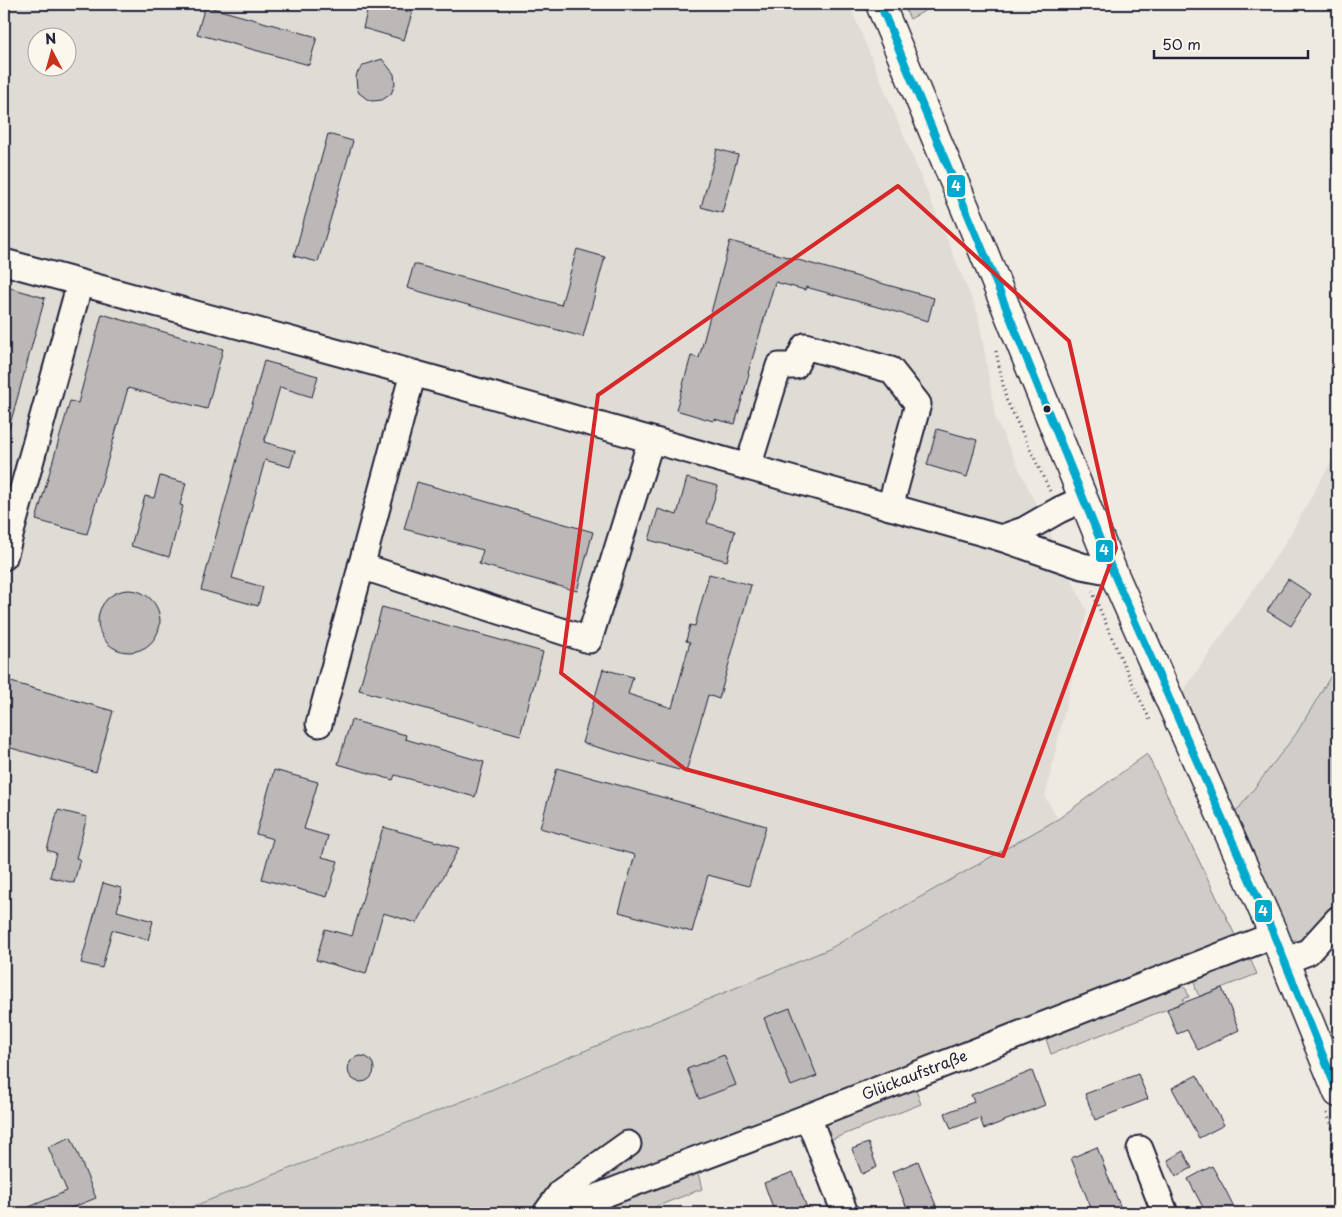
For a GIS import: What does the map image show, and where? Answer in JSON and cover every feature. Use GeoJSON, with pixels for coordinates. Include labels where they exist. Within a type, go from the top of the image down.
{"type":"FeatureCollection","features":[{"type":"Feature","properties":{"kind":"main road"},"geometry":{"type":"LineString","coordinates":[[880,4],[988,262],[1113,572],[1274,935],[1338,1093]]}},
{"type":"Feature","properties":{"kind":"street"},"geometry":{"type":"LineString","coordinates":[[4,262],[748,467],[1001,538],[1082,566],[1113,572]]}},
{"type":"Feature","properties":{"kind":"street"},"geometry":{"type":"LineString","coordinates":[[4,557],[80,283]]}},
{"type":"Feature","properties":{"kind":"street"},"geometry":{"type":"LineString","coordinates":[[748,467],[779,366],[795,366],[805,346],[892,370],[918,404],[890,507]]}},
{"type":"Feature","properties":{"kind":"street"},"geometry":{"type":"LineString","coordinates":[[319,724],[413,374]]}},
{"type":"Feature","properties":{"kind":"street"},"geometry":{"type":"LineString","coordinates":[[361,566],[589,640],[651,440]]}},
{"type":"Feature","properties":{"kind":"street"},"geometry":{"type":"LineString","coordinates":[[1001,538],[1024,530],[1059,510],[1083,500]]}},
{"type":"Feature","properties":{"kind":"street"},"geometry":{"type":"LineString","coordinates":[[1285,961],[1308,952],[1338,919]]}},
{"type":"Feature","properties":{"kind":"street","name":"Glückaufstraße"},"geometry":{"type":"LineString","coordinates":[[556,1213],[1274,935]]}},
{"type":"Feature","properties":{"kind":"street"},"geometry":{"type":"LineString","coordinates":[[808,1117],[845,1213]]}},
{"type":"Feature","properties":{"kind":"street"},"geometry":{"type":"LineString","coordinates":[[546,1213],[562,1191],[628,1144]]}},
{"type":"Feature","properties":{"kind":"street"},"geometry":{"type":"LineString","coordinates":[[1140,1149],[1166,1213]]}},
{"type":"Feature","properties":{"kind":"highlighted area"},"geometry":{"type":"Polygon","coordinates":[[[898,186],[1069,341],[1116,548],[1003,856],[685,769],[561,673],[598,395],[898,186]]]}},
{"type":"Feature","properties":{"kind":"shaded area"},"geometry":{"type":"Polygon","coordinates":[[[4,4],[849,4],[978,314],[996,420],[1087,612],[1045,797],[1058,819],[829,949],[481,1094],[176,1213],[4,1213],[4,4]]]}},
{"type":"Feature","properties":{"kind":"shaded area"},"geometry":{"type":"Polygon","coordinates":[[[903,4],[937,4],[910,19],[903,4]]]}},
{"type":"Feature","properties":{"kind":"shaded area"},"geometry":{"type":"Polygon","coordinates":[[[1338,450],[1338,664],[1296,734],[1233,816],[1180,696],[1284,545],[1338,450]]]}},
{"type":"Feature","properties":{"kind":"shaded area"},"geometry":{"type":"Polygon","coordinates":[[[1338,664],[1338,902],[1301,942],[1291,939],[1284,931],[1233,816],[1296,734],[1338,664]]]}},
{"type":"Feature","properties":{"kind":"shaded area"},"geometry":{"type":"Polygon","coordinates":[[[1147,754],[1237,939],[539,1213],[176,1213],[481,1094],[829,949],[1058,819],[1147,754]]]}},
{"type":"Feature","properties":{"kind":"shaded area"},"geometry":{"type":"Polygon","coordinates":[[[1244,960],[1251,961],[1257,974],[1200,996],[1198,994],[1194,975],[1244,960]]]}},
{"type":"Feature","properties":{"kind":"shaded area"},"geometry":{"type":"Polygon","coordinates":[[[1175,982],[1186,989],[1189,997],[1183,999],[1183,1003],[1051,1054],[1044,1033],[1175,982]]]}},
{"type":"Feature","properties":{"kind":"shaded area"},"geometry":{"type":"Polygon","coordinates":[[[914,1085],[921,1104],[830,1140],[825,1129],[830,1119],[914,1085]]]}},
{"type":"Feature","properties":{"kind":"shaded area"},"geometry":{"type":"Polygon","coordinates":[[[697,1169],[702,1189],[639,1213],[584,1213],[697,1169]]]}},
{"type":"Feature","properties":{"kind":"building"},"geometry":{"type":"Polygon","coordinates":[[[369,4],[378,4],[412,13],[404,40],[363,28],[369,4]]]}},
{"type":"Feature","properties":{"kind":"building"},"geometry":{"type":"Polygon","coordinates":[[[205,6],[317,37],[309,65],[197,34],[205,6]]]}},
{"type":"Feature","properties":{"kind":"building"},"geometry":{"type":"Polygon","coordinates":[[[382,59],[394,74],[395,84],[391,94],[382,100],[372,101],[359,93],[357,73],[364,65],[382,59]]]}},
{"type":"Feature","properties":{"kind":"building"},"geometry":{"type":"Polygon","coordinates":[[[328,134],[353,141],[318,262],[294,256],[328,134]]]}},
{"type":"Feature","properties":{"kind":"building"},"geometry":{"type":"Polygon","coordinates":[[[717,149],[738,155],[722,213],[701,207],[717,149]]]}},
{"type":"Feature","properties":{"kind":"building"},"geometry":{"type":"Polygon","coordinates":[[[730,241],[934,298],[928,321],[806,287],[805,290],[775,282],[735,424],[714,419],[713,421],[676,410],[691,356],[699,358],[730,241]]]}},
{"type":"Feature","properties":{"kind":"building"},"geometry":{"type":"Polygon","coordinates":[[[577,249],[605,257],[583,337],[407,288],[414,264],[561,305],[577,249]]]}},
{"type":"Feature","properties":{"kind":"building"},"geometry":{"type":"Polygon","coordinates":[[[4,286],[45,298],[9,428],[4,427],[4,286]]]}},
{"type":"Feature","properties":{"kind":"building"},"geometry":{"type":"Polygon","coordinates":[[[102,314],[223,349],[207,409],[128,388],[87,534],[36,520],[70,401],[78,403],[102,314]]]}},
{"type":"Feature","properties":{"kind":"building"},"geometry":{"type":"Polygon","coordinates":[[[264,361],[318,376],[312,397],[280,387],[264,442],[295,451],[290,467],[265,460],[232,578],[263,587],[258,606],[201,590],[264,361]]]}},
{"type":"Feature","properties":{"kind":"building"},"geometry":{"type":"Polygon","coordinates":[[[937,429],[977,440],[967,477],[927,465],[937,429]]]}},
{"type":"Feature","properties":{"kind":"building"},"geometry":{"type":"Polygon","coordinates":[[[160,476],[186,483],[180,505],[183,506],[169,557],[131,546],[145,496],[154,498],[160,476]]]}},
{"type":"Feature","properties":{"kind":"building"},"geometry":{"type":"Polygon","coordinates":[[[687,478],[718,486],[707,523],[735,531],[727,561],[649,540],[658,509],[677,515],[687,478]]]}},
{"type":"Feature","properties":{"kind":"building"},"geometry":{"type":"Polygon","coordinates":[[[417,482],[593,532],[577,591],[479,564],[483,550],[404,529],[417,482]]]}},
{"type":"Feature","properties":{"kind":"building"},"geometry":{"type":"Polygon","coordinates":[[[709,574],[751,585],[719,699],[708,695],[686,772],[582,743],[603,669],[633,677],[628,694],[672,708],[690,642],[686,641],[690,625],[695,626],[709,574]]]}},
{"type":"Feature","properties":{"kind":"building"},"geometry":{"type":"Polygon","coordinates":[[[1288,579],[1311,594],[1291,626],[1267,611],[1288,579]]]}},
{"type":"Feature","properties":{"kind":"building"},"geometry":{"type":"Polygon","coordinates":[[[129,590],[141,593],[151,599],[157,609],[160,621],[157,633],[151,643],[141,649],[129,652],[117,649],[107,643],[101,633],[98,621],[101,609],[107,599],[117,593],[129,590]]]}},
{"type":"Feature","properties":{"kind":"building"},"geometry":{"type":"Polygon","coordinates":[[[382,607],[543,652],[520,735],[359,690],[382,607]]]}},
{"type":"Feature","properties":{"kind":"building"},"geometry":{"type":"Polygon","coordinates":[[[4,680],[113,711],[96,772],[4,746],[4,680]]]}},
{"type":"Feature","properties":{"kind":"building"},"geometry":{"type":"Polygon","coordinates":[[[351,720],[406,735],[405,739],[484,762],[475,797],[395,775],[393,780],[338,764],[351,720]]]}},
{"type":"Feature","properties":{"kind":"building"},"geometry":{"type":"Polygon","coordinates":[[[557,768],[766,826],[749,886],[708,875],[692,932],[619,912],[635,855],[540,828],[557,768]]]}},
{"type":"Feature","properties":{"kind":"building"},"geometry":{"type":"Polygon","coordinates":[[[274,770],[318,782],[304,829],[328,836],[322,857],[338,861],[327,897],[262,879],[273,839],[256,834],[274,770]]]}},
{"type":"Feature","properties":{"kind":"building"},"geometry":{"type":"Polygon","coordinates":[[[58,810],[87,817],[76,858],[80,859],[74,883],[50,877],[56,853],[47,850],[58,810]]]}},
{"type":"Feature","properties":{"kind":"building"},"geometry":{"type":"Polygon","coordinates":[[[383,827],[459,848],[417,923],[383,913],[366,974],[316,960],[325,929],[352,936],[383,827]]]}},
{"type":"Feature","properties":{"kind":"building"},"geometry":{"type":"Polygon","coordinates":[[[103,883],[121,888],[122,890],[117,911],[153,921],[148,940],[112,930],[102,968],[81,963],[103,883]]]}},
{"type":"Feature","properties":{"kind":"building"},"geometry":{"type":"Polygon","coordinates":[[[1222,988],[1239,1030],[1198,1050],[1187,1030],[1177,1034],[1167,1009],[1222,988]]]}},
{"type":"Feature","properties":{"kind":"building"},"geometry":{"type":"Polygon","coordinates":[[[790,1008],[817,1076],[791,1086],[764,1018],[790,1008]]]}},
{"type":"Feature","properties":{"kind":"building"},"geometry":{"type":"Polygon","coordinates":[[[724,1055],[736,1085],[699,1099],[687,1069],[724,1055]]]}},
{"type":"Feature","properties":{"kind":"building"},"geometry":{"type":"Polygon","coordinates":[[[361,1056],[370,1060],[374,1069],[370,1078],[361,1082],[352,1078],[348,1069],[352,1060],[361,1056]]]}},
{"type":"Feature","properties":{"kind":"building"},"geometry":{"type":"Polygon","coordinates":[[[1032,1071],[1045,1105],[984,1129],[980,1118],[951,1129],[945,1113],[974,1102],[971,1095],[1032,1071]]]}},
{"type":"Feature","properties":{"kind":"building"},"geometry":{"type":"Polygon","coordinates":[[[1138,1074],[1148,1099],[1095,1120],[1085,1094],[1138,1074]]]}},
{"type":"Feature","properties":{"kind":"building"},"geometry":{"type":"Polygon","coordinates":[[[1197,1075],[1224,1125],[1199,1138],[1172,1088],[1197,1075]]]}},
{"type":"Feature","properties":{"kind":"building"},"geometry":{"type":"Polygon","coordinates":[[[71,1137],[96,1198],[58,1213],[15,1213],[67,1191],[48,1147],[71,1137]]]}},
{"type":"Feature","properties":{"kind":"building"},"geometry":{"type":"Polygon","coordinates":[[[868,1143],[877,1167],[862,1174],[852,1149],[868,1143]]]}},
{"type":"Feature","properties":{"kind":"building"},"geometry":{"type":"Polygon","coordinates":[[[1097,1147],[1123,1213],[1093,1213],[1071,1158],[1097,1147]]]}},
{"type":"Feature","properties":{"kind":"building"},"geometry":{"type":"Polygon","coordinates":[[[1183,1151],[1192,1168],[1176,1176],[1168,1160],[1183,1151]]]}},
{"type":"Feature","properties":{"kind":"building"},"geometry":{"type":"Polygon","coordinates":[[[918,1161],[939,1213],[909,1213],[892,1172],[918,1161]]]}},
{"type":"Feature","properties":{"kind":"building"},"geometry":{"type":"Polygon","coordinates":[[[1212,1166],[1237,1213],[1206,1213],[1188,1179],[1212,1166]]]}},
{"type":"Feature","properties":{"kind":"building"},"geometry":{"type":"Polygon","coordinates":[[[793,1172],[809,1213],[775,1213],[764,1183],[793,1172]]]}},
{"type":"Feature","properties":{"kind":"transit line","name":"4"},"geometry":{"type":"LineString","coordinates":[[880,4],[984,253],[1113,572],[1274,935],[1338,1093]]}}]}
